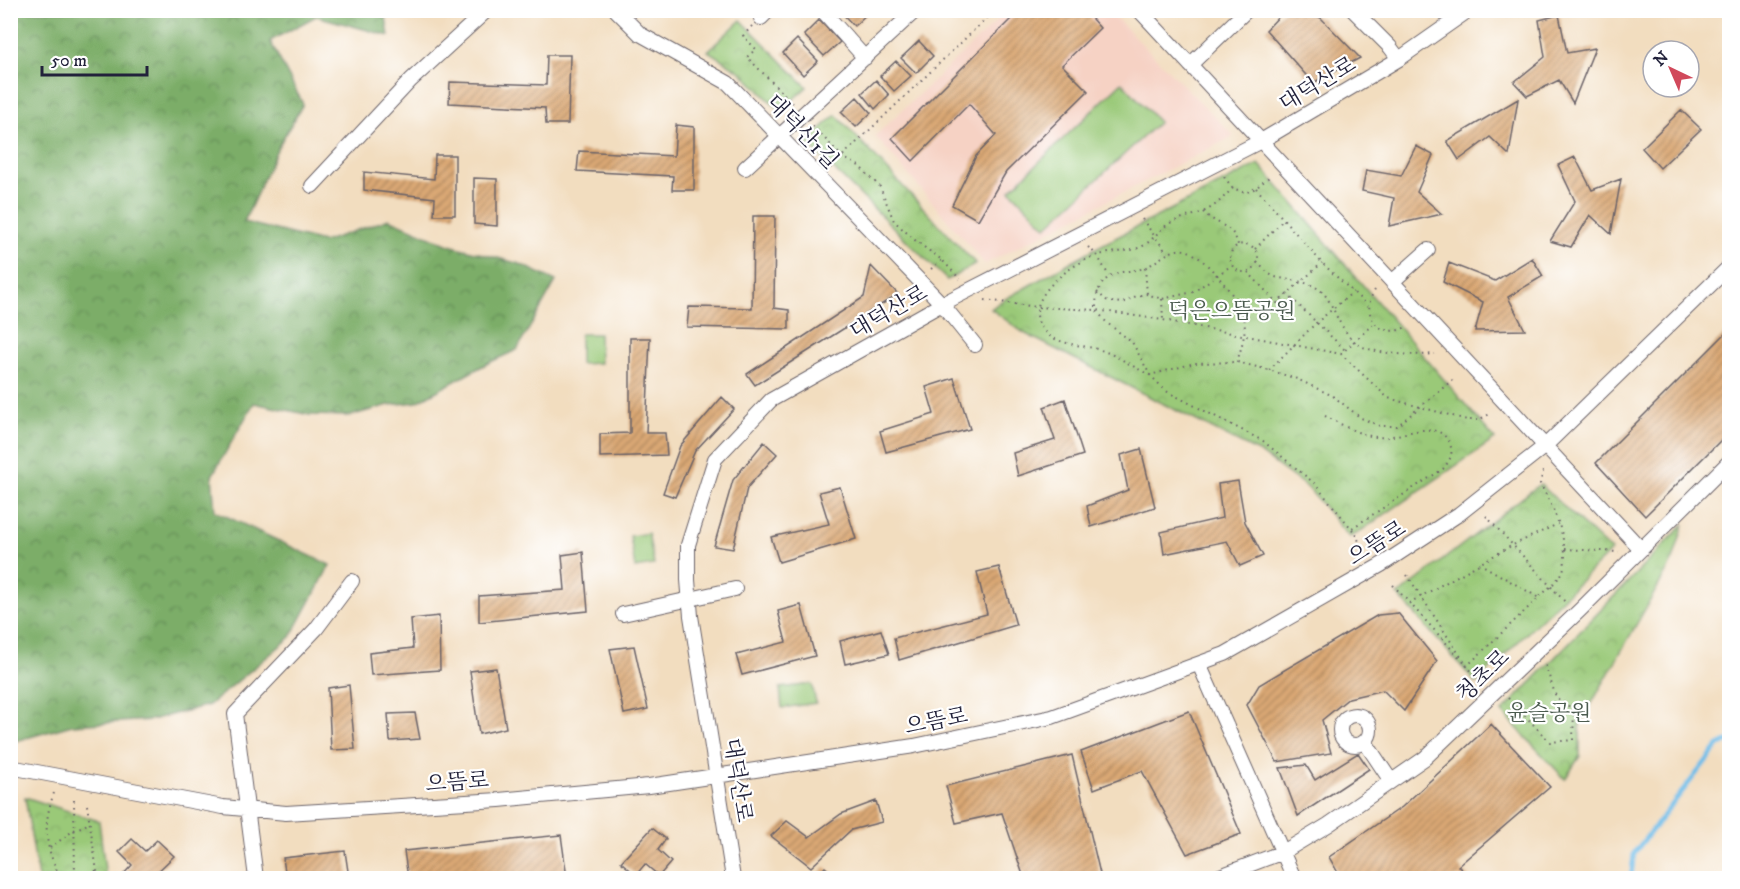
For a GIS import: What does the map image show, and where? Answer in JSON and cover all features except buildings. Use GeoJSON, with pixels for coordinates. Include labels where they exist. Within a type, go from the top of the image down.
{"type":"FeatureCollection","features":[{"type":"Feature","properties":{"kind":"street"},"geometry":{"type":"LineString","coordinates":[[312,186],[411,80],[488,10]]}},
{"type":"Feature","properties":{"kind":"street","name":"대덕산1길"},"geometry":{"type":"LineString","coordinates":[[616,10],[640,34],[728,83],[942,304],[975,345]]}},
{"type":"Feature","properties":{"kind":"street"},"geometry":{"type":"LineString","coordinates":[[822,10],[865,58]]}},
{"type":"Feature","properties":{"kind":"street"},"geometry":{"type":"LineString","coordinates":[[745,168],[916,10]]}},
{"type":"Feature","properties":{"kind":"street"},"geometry":{"type":"LineString","coordinates":[[1138,10],[1640,548]]}},
{"type":"Feature","properties":{"kind":"street"},"geometry":{"type":"LineString","coordinates":[[1190,65],[1247,10]]}},
{"type":"Feature","properties":{"kind":"street"},"geometry":{"type":"LineString","coordinates":[[1353,10],[1399,59]]}},
{"type":"Feature","properties":{"kind":"street","name":"대덕산로"},"geometry":{"type":"LineString","coordinates":[[733,879],[689,598],[688,545],[715,459],[771,400],[942,304],[1261,141],[1399,59],[1469,10]]}},
{"type":"Feature","properties":{"kind":"street"},"geometry":{"type":"LineString","coordinates":[[1392,282],[1428,250]]}},
{"type":"Feature","properties":{"kind":"street","name":"으뜸로"},"geometry":{"type":"LineString","coordinates":[[10,767],[246,810],[286,813],[499,800],[649,786],[914,746],[1052,717],[1225,654],[1381,566],[1459,514],[1545,446],[1730,266]]}},
{"type":"Feature","properties":{"kind":"street","name":"청초로"},"geometry":{"type":"LineString","coordinates":[[1215,879],[1283,852],[1425,758],[1580,610],[1730,461]]}},
{"type":"Feature","properties":{"kind":"street"},"geometry":{"type":"LineString","coordinates":[[256,879],[235,714],[316,629],[352,581]]}},
{"type":"Feature","properties":{"kind":"street"},"geometry":{"type":"LineString","coordinates":[[623,614],[735,589]]}},
{"type":"Feature","properties":{"kind":"street"},"geometry":{"type":"LineString","coordinates":[[1199,664],[1294,879]]}},
{"type":"Feature","properties":{"kind":"street"},"geometry":{"type":"LineString","coordinates":[[1365,742],[1391,782]]}},
{"type":"Feature","properties":{"kind":"path"},"geometry":{"type":"LineString","coordinates":[[829,169],[995,10]]}},
{"type":"Feature","properties":{"kind":"path"},"geometry":{"type":"LineString","coordinates":[[765,14],[743,36],[756,49],[747,57],[794,103]]}},
{"type":"Feature","properties":{"kind":"path"},"geometry":{"type":"LineString","coordinates":[[813,126],[842,157],[860,166],[880,187],[894,221],[942,260],[960,279]]}},
{"type":"Feature","properties":{"kind":"path"},"geometry":{"type":"LineString","coordinates":[[1224,177],[1233,188],[1245,193],[1256,188],[1269,177]]}},
{"type":"Feature","properties":{"kind":"path"},"geometry":{"type":"LineString","coordinates":[[1233,188],[1216,206],[1179,218],[1165,226],[1156,237],[1142,246],[1127,251],[1097,255],[1070,268],[1045,291],[1037,307],[1039,320],[1045,332],[1075,345],[1103,350],[1150,375],[1195,363],[1237,362],[1269,370],[1297,379],[1333,396],[1361,418],[1380,426],[1396,426],[1456,377]]}},
{"type":"Feature","properties":{"kind":"path"},"geometry":{"type":"LineString","coordinates":[[1256,188],[1322,263],[1368,306],[1370,315],[1382,329],[1392,332],[1408,326]]}},
{"type":"Feature","properties":{"kind":"path"},"geometry":{"type":"LineString","coordinates":[[1203,212],[1230,230],[1236,237],[1238,245]]}},
{"type":"Feature","properties":{"kind":"path"},"geometry":{"type":"LineString","coordinates":[[1142,219],[1168,253]]}},
{"type":"Feature","properties":{"kind":"path"},"geometry":{"type":"LineString","coordinates":[[1255,249],[1284,219]]}},
{"type":"Feature","properties":{"kind":"path"},"geometry":{"type":"LineString","coordinates":[[1248,272],[1257,262],[1257,253],[1247,244],[1238,245],[1230,256],[1232,265],[1239,271],[1248,272],[1277,303],[1322,263]]}},
{"type":"Feature","properties":{"kind":"path"},"geometry":{"type":"LineString","coordinates":[[1088,247],[1097,255],[1109,277]]}},
{"type":"Feature","properties":{"kind":"path"},"geometry":{"type":"LineString","coordinates":[[1237,362],[1244,336],[1244,317],[1237,302],[1196,254],[1184,249],[1168,253],[1145,268],[1109,277],[1097,292],[1096,310],[1107,323],[1132,342],[1150,375],[1166,391],[1263,441],[1314,483],[1352,528],[1360,544]]}},
{"type":"Feature","properties":{"kind":"path"},"geometry":{"type":"LineString","coordinates":[[931,269],[942,260]]}},
{"type":"Feature","properties":{"kind":"path"},"geometry":{"type":"LineString","coordinates":[[1257,262],[1278,279],[1289,278],[1320,290],[1328,298],[1341,325],[1354,342],[1369,349],[1394,353],[1435,354]]}},
{"type":"Feature","properties":{"kind":"path"},"geometry":{"type":"LineString","coordinates":[[1097,292],[1106,300],[1115,303],[1125,303],[1136,296],[1147,294],[1162,299],[1193,292],[1232,265]]}},
{"type":"Feature","properties":{"kind":"path"},"geometry":{"type":"LineString","coordinates":[[1145,268],[1147,294]]}},
{"type":"Feature","properties":{"kind":"path"},"geometry":{"type":"LineString","coordinates":[[1368,306],[1375,290]]}},
{"type":"Feature","properties":{"kind":"path"},"geometry":{"type":"LineString","coordinates":[[1269,370],[1353,291]]}},
{"type":"Feature","properties":{"kind":"path"},"geometry":{"type":"LineString","coordinates":[[1287,294],[1345,350]]}},
{"type":"Feature","properties":{"kind":"path"},"geometry":{"type":"LineString","coordinates":[[1162,299],[1163,320]]}},
{"type":"Feature","properties":{"kind":"path"},"geometry":{"type":"LineString","coordinates":[[985,300],[1037,307],[1096,310],[1163,320],[1341,354],[1388,398],[1467,420],[1478,420],[1490,414]]}},
{"type":"Feature","properties":{"kind":"path"},"geometry":{"type":"LineString","coordinates":[[1341,354],[1375,322]]}},
{"type":"Feature","properties":{"kind":"path"},"geometry":{"type":"LineString","coordinates":[[1325,416],[1354,432],[1378,438],[1401,436],[1423,429],[1437,431],[1448,440],[1452,450],[1450,460],[1443,469],[1352,528]]}},
{"type":"Feature","properties":{"kind":"path"},"geometry":{"type":"LineString","coordinates":[[1467,666],[1563,572],[1564,549],[1558,524],[1553,505],[1540,484],[1543,471]]}},
{"type":"Feature","properties":{"kind":"path"},"geometry":{"type":"LineString","coordinates":[[1486,516],[1567,604]]}},
{"type":"Feature","properties":{"kind":"path"},"geometry":{"type":"LineString","coordinates":[[1409,603],[1479,563],[1558,524]]}},
{"type":"Feature","properties":{"kind":"path"},"geometry":{"type":"LineString","coordinates":[[1564,549],[1619,552]]}},
{"type":"Feature","properties":{"kind":"path"},"geometry":{"type":"LineString","coordinates":[[1479,563],[1539,598]]}},
{"type":"Feature","properties":{"kind":"path"},"geometry":{"type":"LineString","coordinates":[[1407,575],[1467,666]]}},
{"type":"Feature","properties":{"kind":"path"},"geometry":{"type":"LineString","coordinates":[[1393,585],[1485,686]]}},
{"type":"Feature","properties":{"kind":"path"},"geometry":{"type":"LineString","coordinates":[[1506,696],[1550,742],[1573,740],[1574,710],[1556,697],[1543,659]]}},
{"type":"Feature","properties":{"kind":"path"},"geometry":{"type":"LineString","coordinates":[[54,793],[45,834],[61,879]]}},
{"type":"Feature","properties":{"kind":"path"},"geometry":{"type":"LineString","coordinates":[[74,800],[75,879]]}},
{"type":"Feature","properties":{"kind":"path"},"geometry":{"type":"LineString","coordinates":[[87,805],[98,879]]}},
{"type":"Feature","properties":{"kind":"path"},"geometry":{"type":"LineString","coordinates":[[50,848],[74,830],[90,823]]}},
{"type":"Feature","properties":{"kind":"path"},"geometry":{"type":"LineString","coordinates":[[84,879],[97,870]]}},
{"type":"Feature","properties":{"kind":"shaded area"},"geometry":{"type":"Polygon","coordinates":[[[1008,10],[1109,11],[1234,136],[985,264],[875,136],[1008,10]]]}},
{"type":"Feature","properties":{"kind":"green space"},"geometry":{"type":"Polygon","coordinates":[[[10,11],[385,11],[389,36],[316,16],[270,41],[303,104],[279,145],[244,222],[323,242],[389,219],[449,245],[520,264],[556,281],[517,350],[486,364],[417,402],[389,405],[350,416],[310,415],[254,403],[212,476],[215,511],[330,565],[291,637],[209,705],[151,720],[72,725],[16,741],[10,739],[10,11]]]}},
{"type":"Feature","properties":{"kind":"green space"},"geometry":{"type":"Polygon","coordinates":[[[741,20],[807,87],[780,111],[741,72],[708,51],[741,20]]]}},
{"type":"Feature","properties":{"kind":"green space"},"geometry":{"type":"Polygon","coordinates":[[[1122,82],[1159,122],[1046,227],[1010,190],[1122,82]]]}},
{"type":"Feature","properties":{"kind":"green space"},"geometry":{"type":"Polygon","coordinates":[[[836,115],[976,264],[947,280],[806,142],[836,115]]]}},
{"type":"Feature","properties":{"kind":"green space","name":"덕은으뜸공원"},"geometry":{"type":"Polygon","coordinates":[[[1259,164],[1495,439],[1349,537],[1308,488],[1260,453],[1024,333],[991,309],[1092,250],[1259,164]]]}},
{"type":"Feature","properties":{"kind":"green space"},"geometry":{"type":"Polygon","coordinates":[[[580,334],[599,334],[600,363],[580,364],[580,334]]]}},
{"type":"Feature","properties":{"kind":"green space"},"geometry":{"type":"Polygon","coordinates":[[[1540,484],[1611,551],[1476,683],[1398,595],[1540,484]]]}},
{"type":"Feature","properties":{"kind":"green space","name":"윤슬공원"},"geometry":{"type":"Polygon","coordinates":[[[1684,524],[1673,560],[1580,724],[1580,756],[1565,779],[1502,712],[1684,524]]]}},
{"type":"Feature","properties":{"kind":"green space"},"geometry":{"type":"Polygon","coordinates":[[[648,533],[654,565],[635,568],[630,536],[648,533]]]}},
{"type":"Feature","properties":{"kind":"green space"},"geometry":{"type":"Polygon","coordinates":[[[812,684],[816,703],[782,708],[780,688],[812,684]]]}},
{"type":"Feature","properties":{"kind":"green space"},"geometry":{"type":"Polygon","coordinates":[[[25,797],[99,821],[106,878],[38,878],[25,797]]]}},
{"type":"Feature","properties":{"kind":"waterway"},"geometry":{"type":"LineString","coordinates":[[1631,878],[1634,853],[1718,746],[1730,740]]}}]}
